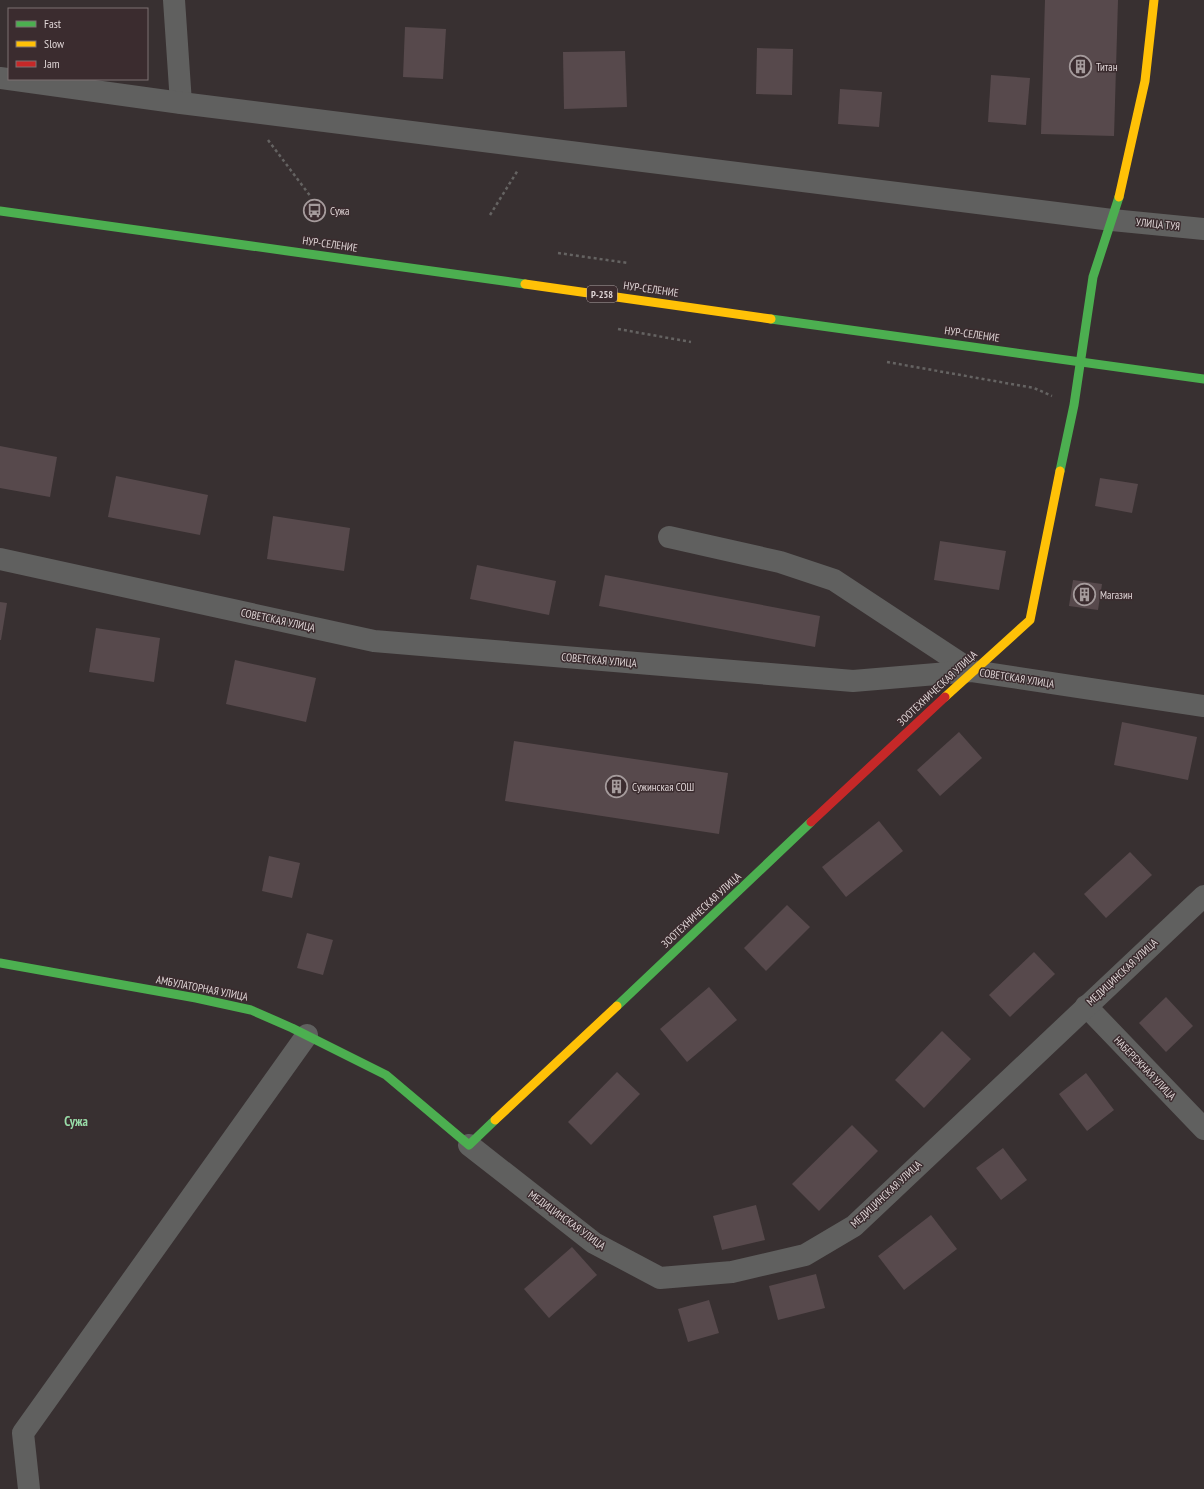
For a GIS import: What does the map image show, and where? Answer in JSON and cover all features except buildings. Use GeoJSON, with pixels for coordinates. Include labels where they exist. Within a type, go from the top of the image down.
{"type":"FeatureCollection","features":[{"type":"Feature","properties":{"kind":"main road"},"geometry":{"type":"LineString","coordinates":[[1074,405],[1082,362],[1093,277],[1122,187],[1145,81],[1154,0]]}},
{"type":"Feature","properties":{"kind":"main road","name":"НУР-СЕЛЕНИЕ"},"geometry":{"type":"LineString","coordinates":[[0,211],[1204,379]]}},
{"type":"Feature","properties":{"kind":"main road","name":"ЗООТЕХНИЧЕСКАЯ УЛИЦА"},"geometry":{"type":"LineString","coordinates":[[469,1145],[972,671],[1030,620],[1074,405]]}},
{"type":"Feature","properties":{"kind":"main road","name":"АМБУЛАТОРНАЯ УЛИЦА"},"geometry":{"type":"LineString","coordinates":[[0,963],[196,998],[251,1010],[307,1035],[386,1075],[469,1145]]}},
{"type":"Feature","properties":{"kind":"street"},"geometry":{"type":"LineString","coordinates":[[174,0],[181,103]]}},
{"type":"Feature","properties":{"kind":"street","name":"УЛИЦА ТУЯ"},"geometry":{"type":"LineString","coordinates":[[14,80],[181,103],[1112,220],[1204,228]]}},
{"type":"Feature","properties":{"kind":"street"},"geometry":{"type":"LineString","coordinates":[[670,537],[780,562],[834,580],[972,671]]}},
{"type":"Feature","properties":{"kind":"street","name":"СОВЕТСКАЯ УЛИЦА"},"geometry":{"type":"LineString","coordinates":[[0,559],[374,641],[853,681],[972,671],[1204,706]]}},
{"type":"Feature","properties":{"kind":"street","name":"МЕДИЦИНСКАЯ УЛИЦА"},"geometry":{"type":"LineString","coordinates":[[469,1145],[594,1243],[660,1278],[732,1272],[805,1255],[854,1226],[1204,896]]}},
{"type":"Feature","properties":{"kind":"street","name":"НАБЕРЕЖНАЯ УЛИЦА"},"geometry":{"type":"LineString","coordinates":[[1086,1006],[1204,1129]]}},
{"type":"Feature","properties":{"kind":"street"},"geometry":{"type":"LineString","coordinates":[[29,1489],[23,1433],[307,1035]]}},
{"type":"Feature","properties":{"kind":"path"},"geometry":{"type":"LineString","coordinates":[[247,111],[311,197]]}},
{"type":"Feature","properties":{"kind":"path"},"geometry":{"type":"LineString","coordinates":[[490,215],[533,147]]}},
{"type":"Feature","properties":{"kind":"path"},"geometry":{"type":"LineString","coordinates":[[558,253],[628,263]]}},
{"type":"Feature","properties":{"kind":"path"},"geometry":{"type":"LineString","coordinates":[[618,329],[691,342]]}},
{"type":"Feature","properties":{"kind":"path"},"geometry":{"type":"LineString","coordinates":[[884,361],[1034,388],[1074,405]]}},
{"type":"Feature","properties":{"kind":"traffic: fast"},"geometry":{"type":"LineString","coordinates":[[1060,471],[1074,405],[1093,277],[1119,197]]}},
{"type":"Feature","properties":{"kind":"traffic: fast"},"geometry":{"type":"LineString","coordinates":[[0,211],[525,284]]}},
{"type":"Feature","properties":{"kind":"traffic: fast"},"geometry":{"type":"LineString","coordinates":[[771,319],[1204,379]]}},
{"type":"Feature","properties":{"kind":"traffic: fast"},"geometry":{"type":"LineString","coordinates":[[617,1006],[811,822]]}},
{"type":"Feature","properties":{"kind":"traffic: fast"},"geometry":{"type":"LineString","coordinates":[[0,963],[196,998],[251,1010],[292,1028],[386,1075],[469,1145],[495,1120]]}},
{"type":"Feature","properties":{"kind":"traffic: slow"},"geometry":{"type":"LineString","coordinates":[[1119,197],[1145,81],[1154,0]]}},
{"type":"Feature","properties":{"kind":"traffic: slow"},"geometry":{"type":"LineString","coordinates":[[525,284],[771,319]]}},
{"type":"Feature","properties":{"kind":"traffic: slow"},"geometry":{"type":"LineString","coordinates":[[945,697],[1030,620],[1060,471]]}},
{"type":"Feature","properties":{"kind":"traffic: slow"},"geometry":{"type":"LineString","coordinates":[[495,1120],[617,1006]]}},
{"type":"Feature","properties":{"kind":"traffic: jam"},"geometry":{"type":"LineString","coordinates":[[811,822],[945,697]]}},
{"type":"Feature","properties":{"kind":"place","name":"Титан"},"geometry":{"type":"Point","coordinates":[1080,67]}},
{"type":"Feature","properties":{"kind":"place","name":"Сужа"},"geometry":{"type":"Point","coordinates":[314,211]}},
{"type":"Feature","properties":{"kind":"place","name":"Магазин"},"geometry":{"type":"Point","coordinates":[1085,595]}},
{"type":"Feature","properties":{"kind":"place","name":"Сужинская СОШ"},"geometry":{"type":"Point","coordinates":[616,787]}},
{"type":"Feature","properties":{"kind":"district","name":"Сужа"},"geometry":{"type":"Point","coordinates":[76,1121]}}]}
